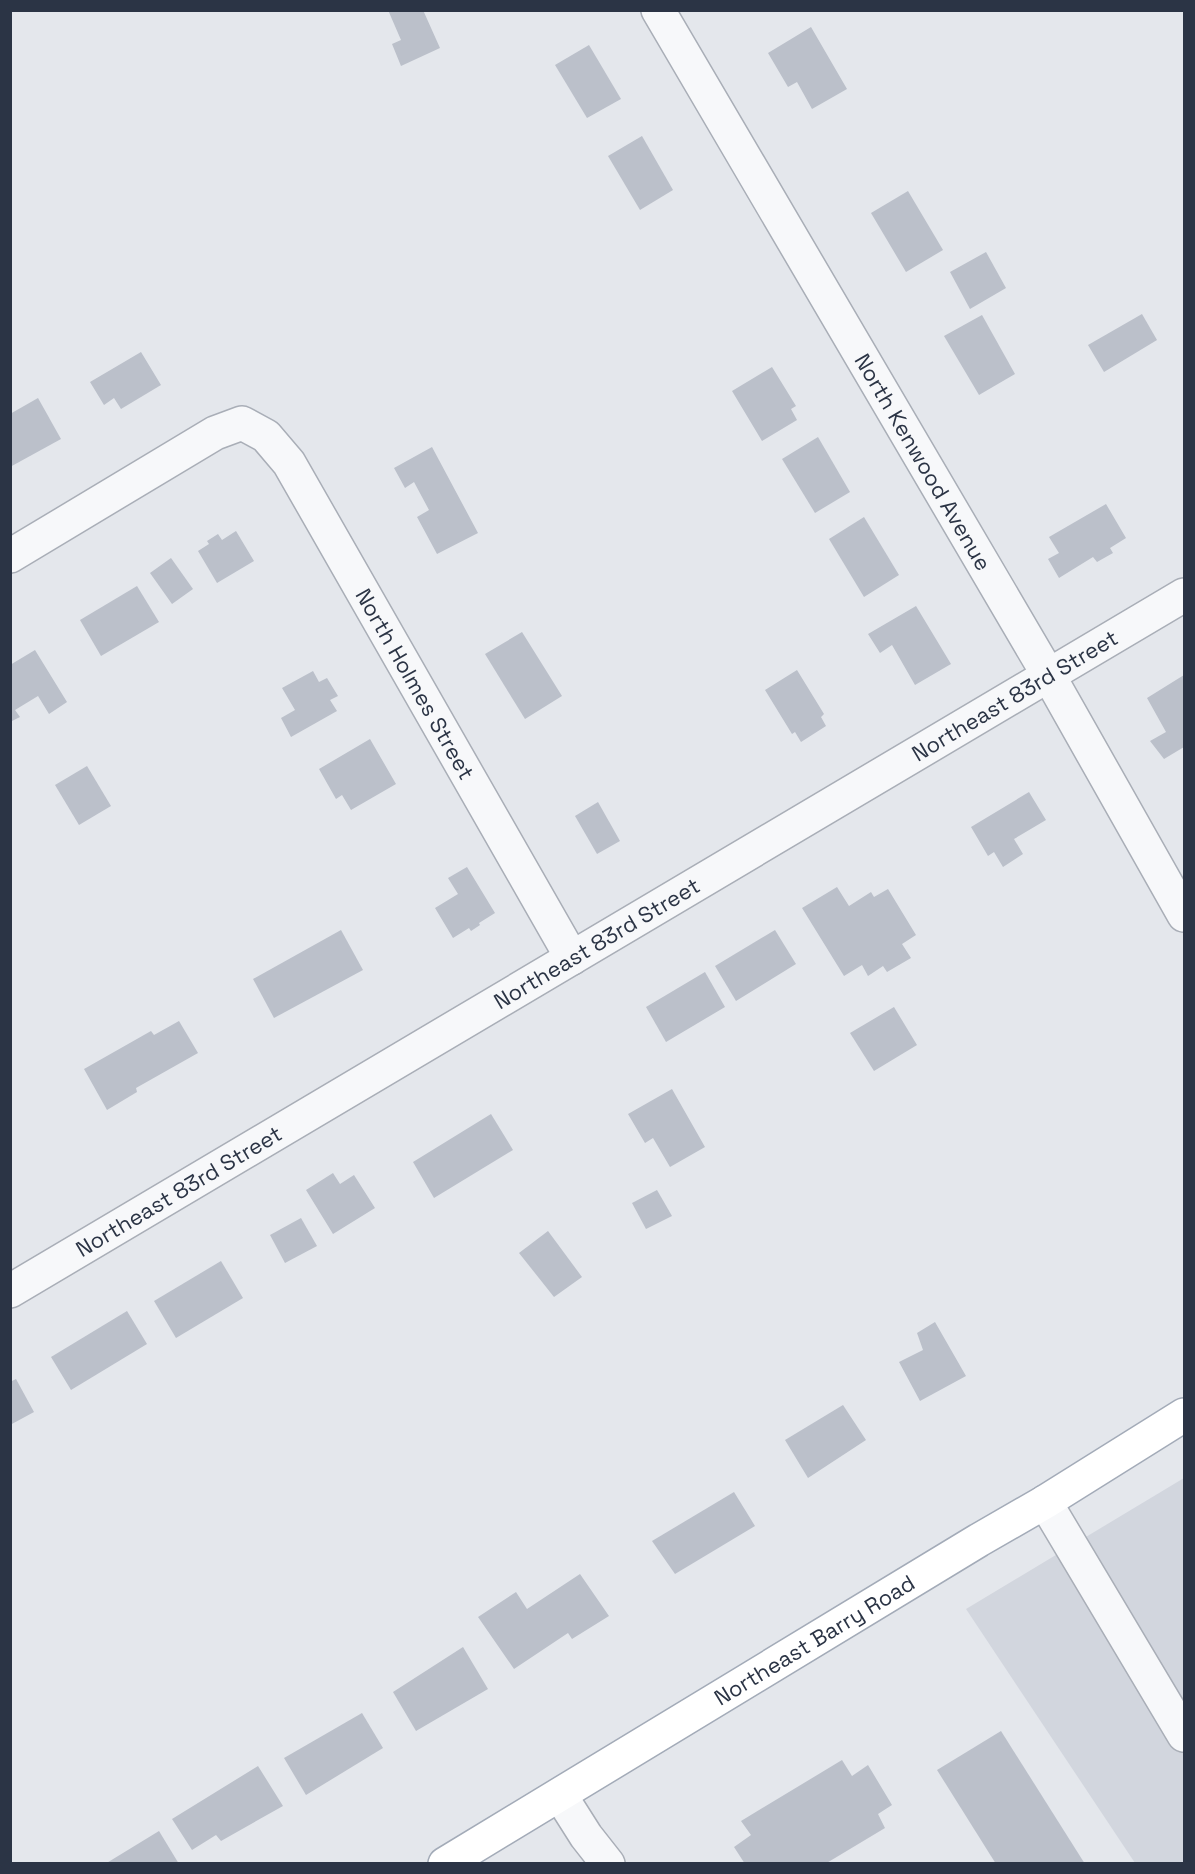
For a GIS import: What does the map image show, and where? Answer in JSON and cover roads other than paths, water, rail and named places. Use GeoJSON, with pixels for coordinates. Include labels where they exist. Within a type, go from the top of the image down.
{"type":"FeatureCollection","features":[{"type":"Feature","properties":{"kind":"main road","name":"Northeast Barry Road"},"geometry":{"type":"LineString","coordinates":[[445,1863],[1045,1502],[1185,1415]]}},
{"type":"Feature","properties":{"kind":"street","name":"North Kenwood Avenue"},"geometry":{"type":"LineString","coordinates":[[658,10],[1049,676],[1185,915]]}},
{"type":"Feature","properties":{"kind":"street","name":"North Holmes Street"},"geometry":{"type":"LineString","coordinates":[[10,556],[215,433],[242,423],[266,436],[289,464],[572,958]]}},
{"type":"Feature","properties":{"kind":"street","name":"Northeast 83rd Street"},"geometry":{"type":"LineString","coordinates":[[10,1291],[1185,595]]}},
{"type":"Feature","properties":{"kind":"street"},"geometry":{"type":"LineString","coordinates":[[1045,1502],[1185,1735]]}},
{"type":"Feature","properties":{"kind":"street"},"geometry":{"type":"LineString","coordinates":[[560,1795],[586,1836],[608,1863]]}}]}
